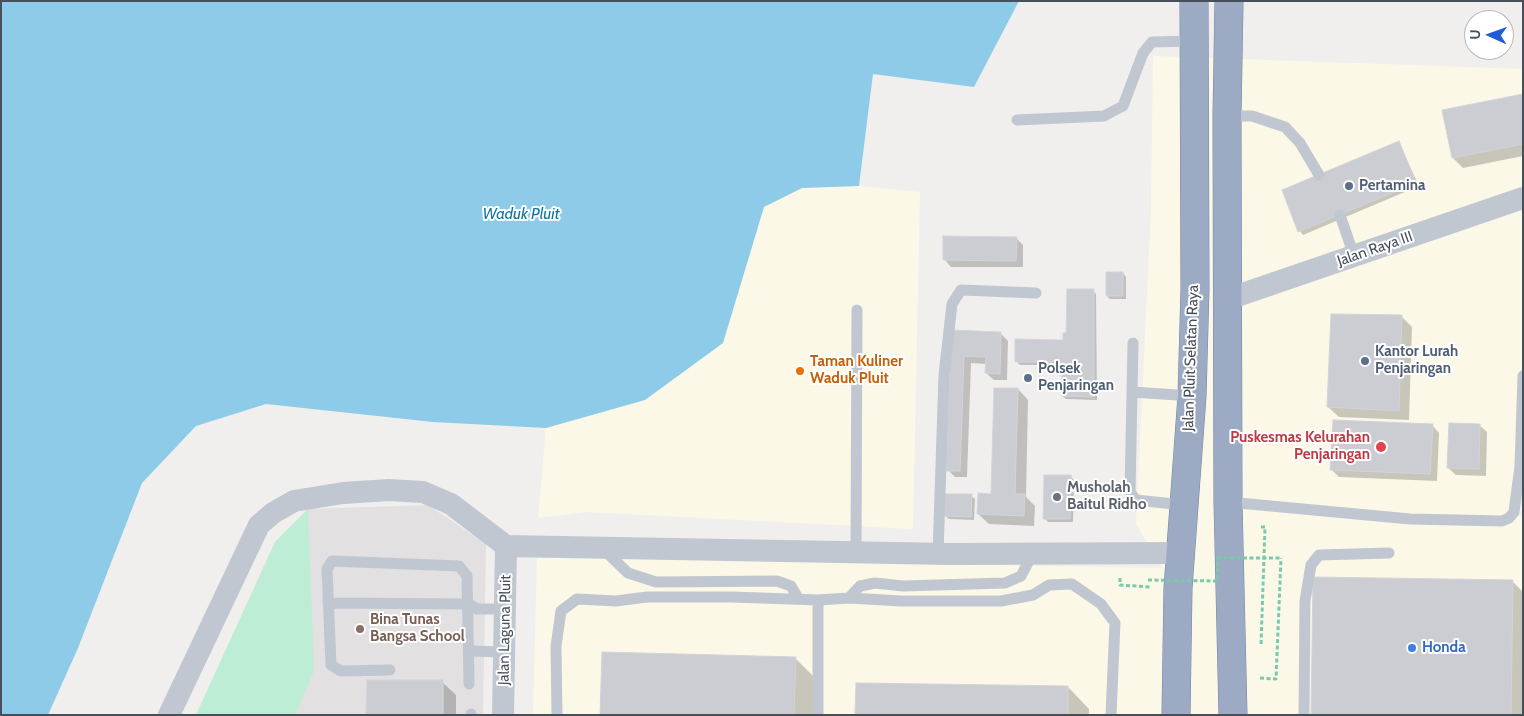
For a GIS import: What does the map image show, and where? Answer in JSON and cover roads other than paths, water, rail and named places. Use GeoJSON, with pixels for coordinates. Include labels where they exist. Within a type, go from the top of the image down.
{"type":"FeatureCollection","features":[{"type":"Feature","properties":{"kind":"highway","name":"Jalan Pluit Selatan Raya"},"geometry":{"type":"LineString","coordinates":[[1176,715],[1180,553],[1192,396],[1195,289],[1194,1]]}},
{"type":"Feature","properties":{"kind":"highway"},"geometry":{"type":"LineString","coordinates":[[1229,1],[1226,116],[1228,502],[1233,715]]}},
{"type":"Feature","properties":{"kind":"street","name":"Jalan Raya III"},"geometry":{"type":"LineString","coordinates":[[1228,299],[1523,198]]}},
{"type":"Feature","properties":{"kind":"street"},"geometry":{"type":"LineString","coordinates":[[169,715],[259,526],[273,513],[294,501],[343,493],[389,490],[423,492],[451,504],[506,546],[938,554],[1180,553]]}},
{"type":"Feature","properties":{"kind":"street","name":"Jalan Laguna Pluit"},"geometry":{"type":"LineString","coordinates":[[503,715],[506,546]]}},
{"type":"Feature","properties":{"kind":"lane"},"geometry":{"type":"LineString","coordinates":[[1017,120],[1104,116],[1123,106],[1143,53],[1152,42],[1194,40]]}},
{"type":"Feature","properties":{"kind":"lane"},"geometry":{"type":"LineString","coordinates":[[1226,116],[1252,116],[1285,127],[1300,143],[1319,175]]}},
{"type":"Feature","properties":{"kind":"lane"},"geometry":{"type":"LineString","coordinates":[[1340,215],[1354,256]]}},
{"type":"Feature","properties":{"kind":"lane"},"geometry":{"type":"LineString","coordinates":[[938,554],[944,375],[952,304],[961,290],[1036,293]]}},
{"type":"Feature","properties":{"kind":"lane"},"geometry":{"type":"LineString","coordinates":[[856,551],[857,310]]}},
{"type":"Feature","properties":{"kind":"lane"},"geometry":{"type":"LineString","coordinates":[[1133,343],[1130,492],[1136,500],[1183,505]]}},
{"type":"Feature","properties":{"kind":"lane"},"geometry":{"type":"LineString","coordinates":[[1228,502],[1410,519],[1502,522],[1514,512],[1520,466],[1523,376]]}},
{"type":"Feature","properties":{"kind":"lane"},"geometry":{"type":"LineString","coordinates":[[1132,392],[1192,396]]}},
{"type":"Feature","properties":{"kind":"lane"},"geometry":{"type":"LineString","coordinates":[[600,547],[628,573],[656,582],[777,581],[791,586],[798,598]]}},
{"type":"Feature","properties":{"kind":"lane"},"geometry":{"type":"LineString","coordinates":[[850,598],[860,586],[875,583],[903,586],[1005,583],[1021,576],[1033,553]]}},
{"type":"Feature","properties":{"kind":"lane"},"geometry":{"type":"LineString","coordinates":[[1304,715],[1305,601],[1310,565],[1318,555],[1389,553]]}},
{"type":"Feature","properties":{"kind":"lane"},"geometry":{"type":"LineString","coordinates":[[390,670],[340,671],[331,665],[327,569],[332,561],[459,566],[467,576],[469,684]]}},
{"type":"Feature","properties":{"kind":"lane"},"geometry":{"type":"LineString","coordinates":[[557,715],[556,646],[561,611],[577,599],[616,601],[647,597],[798,598],[818,600],[850,598],[901,601],[1001,602],[1033,595],[1049,585],[1072,584],[1101,604],[1114,623],[1114,698],[1111,715]]}},
{"type":"Feature","properties":{"kind":"lane"},"geometry":{"type":"LineString","coordinates":[[818,600],[818,715]]}},
{"type":"Feature","properties":{"kind":"lane"},"geometry":{"type":"LineString","coordinates":[[328,603],[469,604],[477,609],[505,609]]}},
{"type":"Feature","properties":{"kind":"lane"},"geometry":{"type":"LineString","coordinates":[[469,651],[504,652]]}},
{"type":"Feature","properties":{"kind":"water","name":"Waduk Pluit"},"geometry":{"type":"Polygon","coordinates":[[[1,1],[1019,1],[974,87],[873,74],[859,186],[802,188],[764,207],[723,343],[645,400],[546,428],[433,422],[266,404],[196,426],[142,483],[78,648],[48,715],[1,715],[1,1]]]}},
{"type":"Feature","properties":{"kind":"place","name":"Pertamina"},"geometry":{"type":"Point","coordinates":[1349,186]}},
{"type":"Feature","properties":{"kind":"place","name":"Kantor Lurah Penjaringan"},"geometry":{"type":"Point","coordinates":[1365,361]}},
{"type":"Feature","properties":{"kind":"place","name":"Taman Kuliner Waduk Pluit"},"geometry":{"type":"Point","coordinates":[800,371]}},
{"type":"Feature","properties":{"kind":"place","name":"Polsek Penjaringan"},"geometry":{"type":"Point","coordinates":[1028,378]}},
{"type":"Feature","properties":{"kind":"place","name":"Puskesmas Kelurahan Penjaringan"},"geometry":{"type":"Point","coordinates":[1381,447]}},
{"type":"Feature","properties":{"kind":"place","name":"Musholah Baitul Ridho"},"geometry":{"type":"Point","coordinates":[1057,497]}},
{"type":"Feature","properties":{"kind":"place","name":"Bina Tunas Bangsa School"},"geometry":{"type":"Point","coordinates":[360,629]}},
{"type":"Feature","properties":{"kind":"place","name":"Honda"},"geometry":{"type":"Point","coordinates":[1412,648]}}]}
